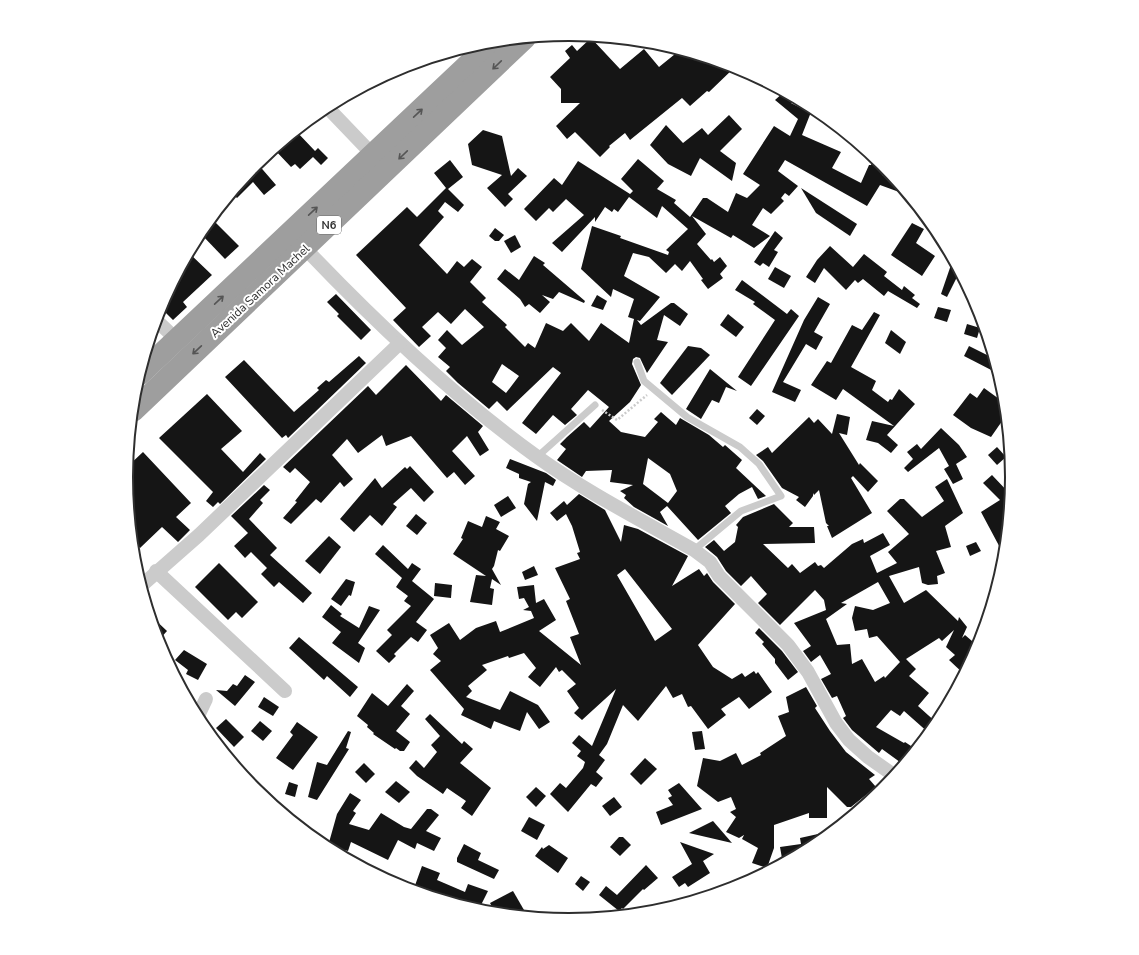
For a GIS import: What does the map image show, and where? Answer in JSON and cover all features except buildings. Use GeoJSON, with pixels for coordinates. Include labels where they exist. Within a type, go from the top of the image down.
{"type":"FeatureCollection","features":[{"type":"Feature","properties":{"kind":"highway","name":"Avenida Samora Machel"},"geometry":{"type":"LineString","coordinates":[[147,367],[177,340],[298,241],[518,44]]}},
{"type":"Feature","properties":{"kind":"highway","name":"Avenida Samora Machel"},"geometry":{"type":"LineString","coordinates":[[139,403],[298,241],[373,155],[486,49]]}},
{"type":"Feature","properties":{"kind":"street"},"geometry":{"type":"LineString","coordinates":[[332,112],[373,155]]}},
{"type":"Feature","properties":{"kind":"street"},"geometry":{"type":"LineString","coordinates":[[298,241],[400,343],[451,389],[537,457],[629,513],[694,550],[710,562],[719,576],[788,645],[808,672],[836,723],[849,740],[868,757],[891,773]]}},
{"type":"Feature","properties":{"kind":"street"},"geometry":{"type":"LineString","coordinates":[[161,324],[177,340]]}},
{"type":"Feature","properties":{"kind":"street"},"geometry":{"type":"LineString","coordinates":[[146,581],[199,535],[400,343]]}},
{"type":"Feature","properties":{"kind":"street"},"geometry":{"type":"LineString","coordinates":[[156,571],[285,691]]}},
{"type":"Feature","properties":{"kind":"street"},"geometry":{"type":"LineString","coordinates":[[201,710],[206,699]]}},
{"type":"Feature","properties":{"kind":"lane"},"geometry":{"type":"LineString","coordinates":[[638,362],[644,381],[653,390],[687,417],[740,447],[759,464],[781,496],[740,511],[694,550]]}},
{"type":"Feature","properties":{"kind":"lane"},"geometry":{"type":"LineString","coordinates":[[537,457],[595,405]]}},
{"type":"Feature","properties":{"kind":"path"},"geometry":{"type":"LineString","coordinates":[[595,405],[617,420],[653,390]]}}]}
